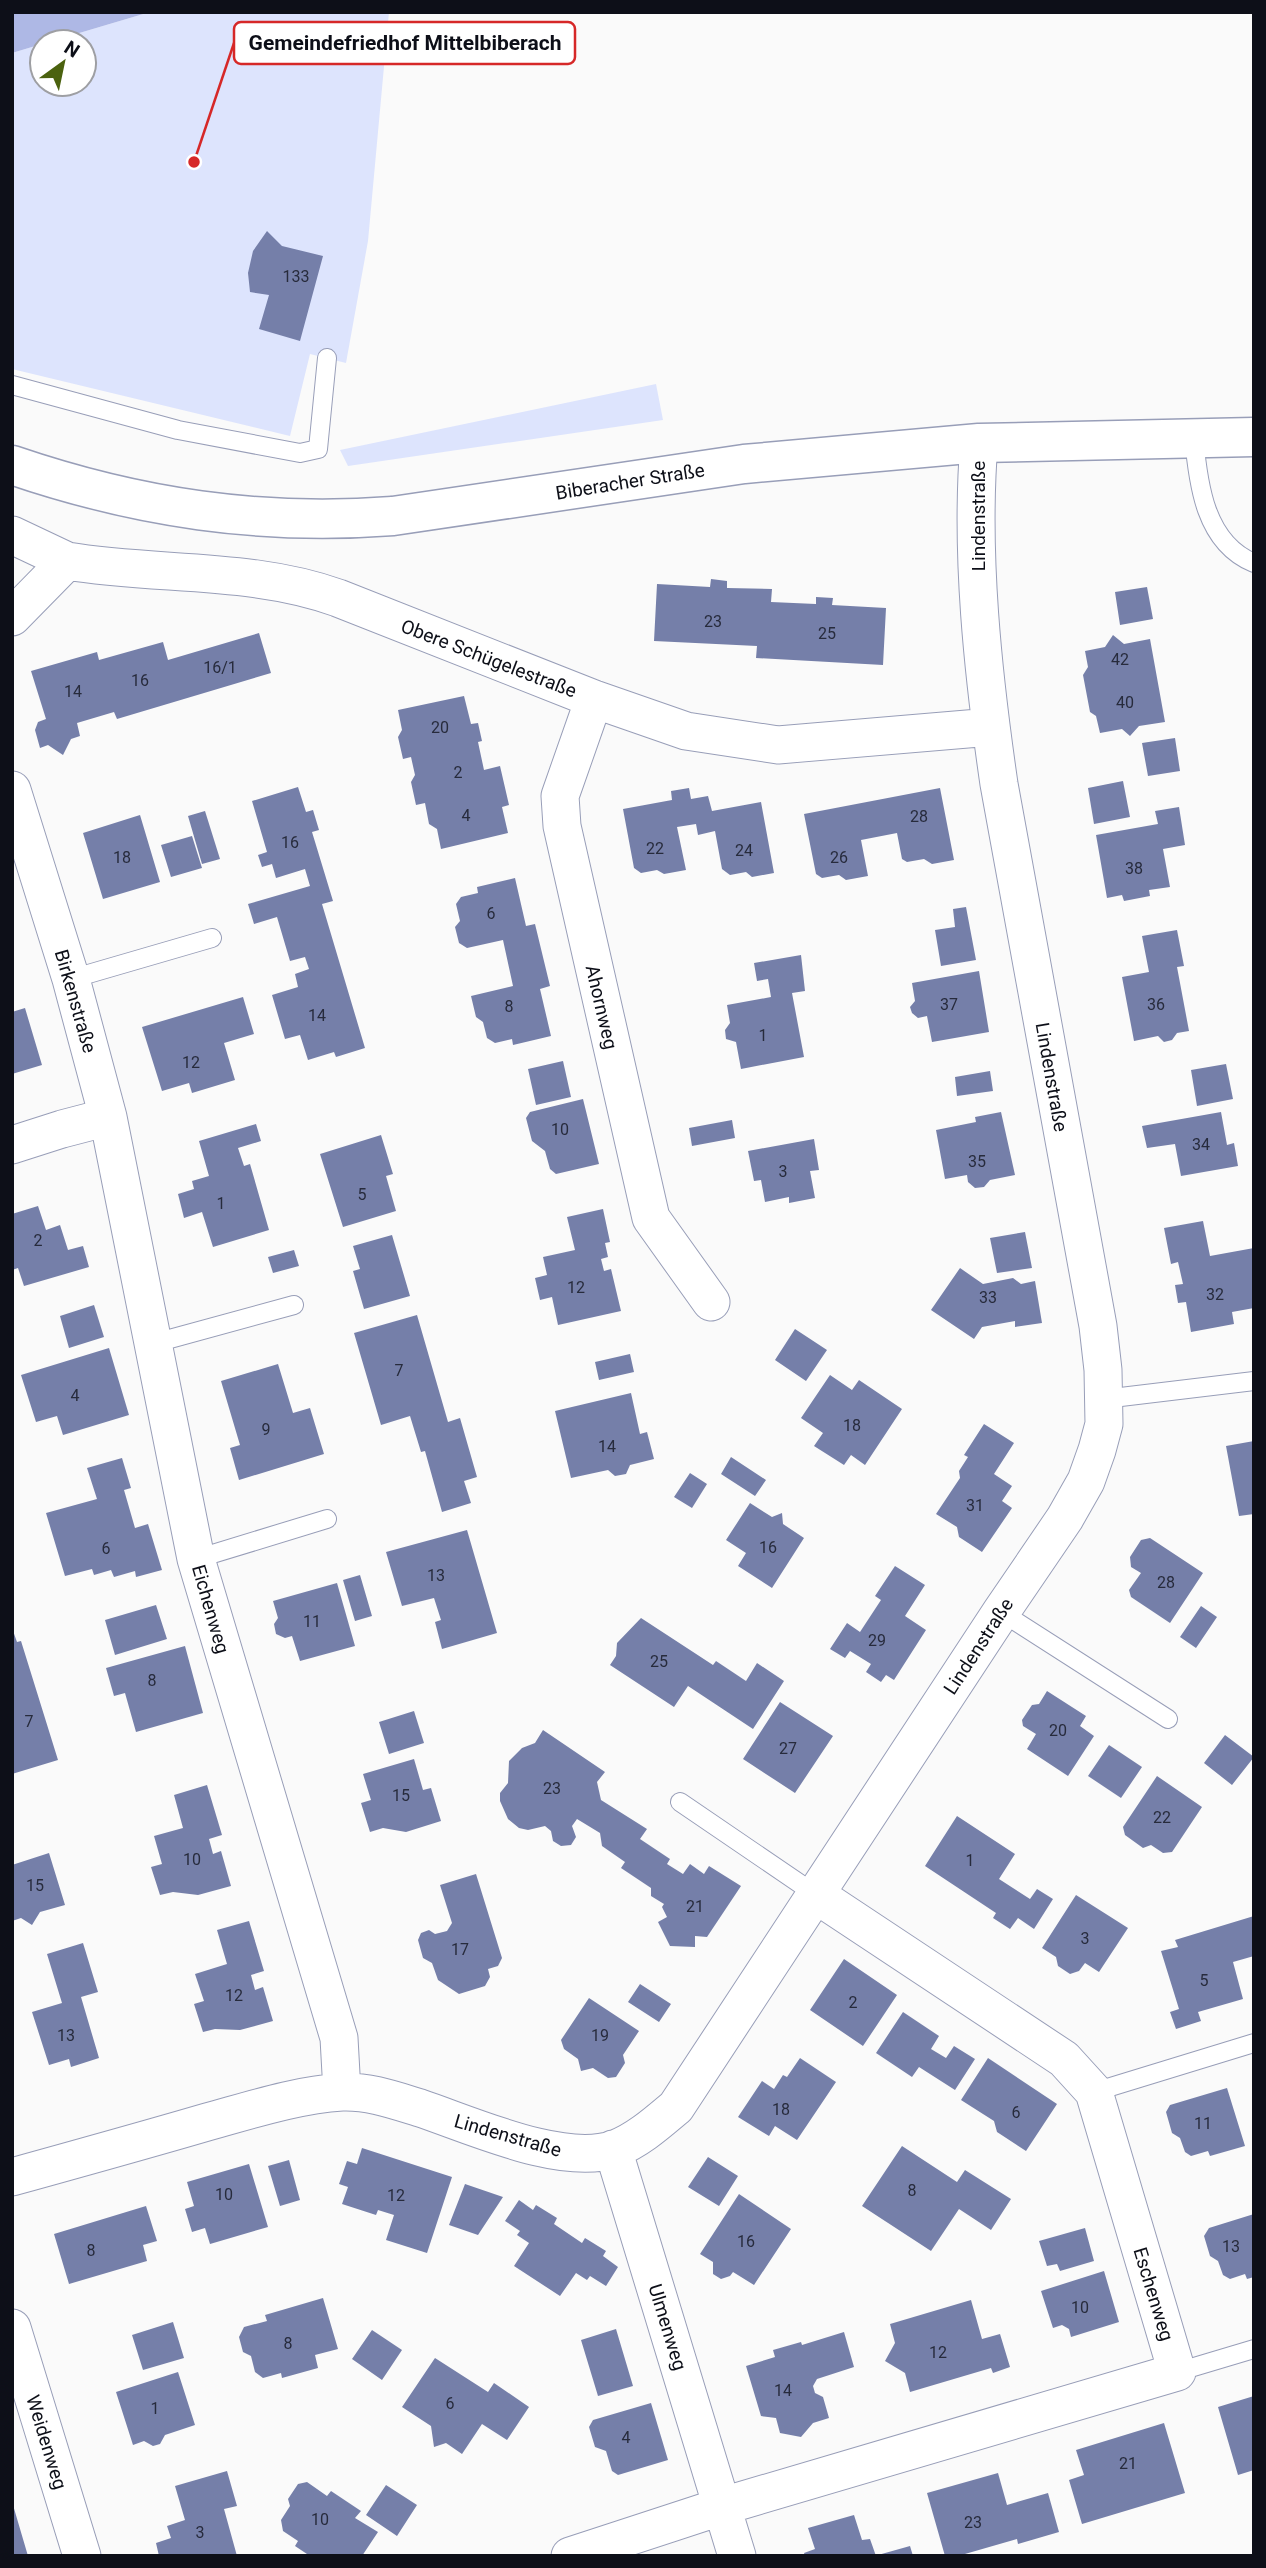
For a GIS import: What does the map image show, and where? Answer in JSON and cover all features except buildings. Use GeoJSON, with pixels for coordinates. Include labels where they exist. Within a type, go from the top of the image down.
{"type":"FeatureCollection","features":[{"type":"Feature","properties":{"kind":"street","name":"Biberacher Straße"},"geometry":{"type":"LineString","coordinates":[[12,465],[153,504],[217,514],[335,521],[393,516],[744,464],[979,443],[1254,437]]}},
{"type":"Feature","properties":{"kind":"street","name":"Lindenstraße"},"geometry":{"type":"LineString","coordinates":[[12,2177],[287,2100],[342,2092],[370,2093],[530,2145],[558,2151],[581,2154],[613,2149],[638,2138],[676,2107],[1065,1518],[1086,1481],[1104,1424],[1098,1326],[990,727],[976,551],[979,443]]}},
{"type":"Feature","properties":{"kind":"street","name":"Obere Schügelestraße"},"geometry":{"type":"LineString","coordinates":[[12,535],[67,561],[108,568],[270,580],[305,586],[594,699],[687,731],[778,744],[990,727]]}},
{"type":"Feature","properties":{"kind":"street"},"geometry":{"type":"LineString","coordinates":[[12,617],[67,561]]}},
{"type":"Feature","properties":{"kind":"street","name":"Ahornweg"},"geometry":{"type":"LineString","coordinates":[[594,699],[560,796],[562,826],[651,1218],[711,1302]]}},
{"type":"Feature","properties":{"kind":"street","name":"Birkenstraße"},"geometry":{"type":"LineString","coordinates":[[12,790],[71,979],[108,1118]]}},
{"type":"Feature","properties":{"kind":"street"},"geometry":{"type":"LineString","coordinates":[[12,1145],[108,1118]]}},
{"type":"Feature","properties":{"kind":"street","name":"Eichenweg"},"geometry":{"type":"LineString","coordinates":[[108,1118],[196,1559],[339,2038],[342,2092]]}},
{"type":"Feature","properties":{"kind":"street","name":"Eschenweg"},"geometry":{"type":"LineString","coordinates":[[816,1894],[1064,2059],[1094,2092],[1177,2372]]}},
{"type":"Feature","properties":{"kind":"street","name":"Ulmenweg"},"geometry":{"type":"LineString","coordinates":[[613,2149],[737,2556]]}},
{"type":"Feature","properties":{"kind":"street","name":"Weidenweg"},"geometry":{"type":"LineString","coordinates":[[12,2329],[82,2556]]}},
{"type":"Feature","properties":{"kind":"street"},"geometry":{"type":"LineString","coordinates":[[570,2556],[723,2505],[1177,2372]]}},
{"type":"Feature","properties":{"kind":"lane"},"geometry":{"type":"LineString","coordinates":[[12,385],[178,430],[300,453],[318,449],[327,358]]}},
{"type":"Feature","properties":{"kind":"lane"},"geometry":{"type":"LineString","coordinates":[[1195,439],[1198,482],[1214,529],[1228,545],[1254,563]]}},
{"type":"Feature","properties":{"kind":"lane"},"geometry":{"type":"LineString","coordinates":[[71,979],[212,938]]}},
{"type":"Feature","properties":{"kind":"lane"},"geometry":{"type":"LineString","coordinates":[[155,1343],[294,1305]]}},
{"type":"Feature","properties":{"kind":"lane"},"geometry":{"type":"LineString","coordinates":[[1104,1399],[1254,1381]]}},
{"type":"Feature","properties":{"kind":"lane"},"geometry":{"type":"LineString","coordinates":[[196,1559],[327,1519]]}},
{"type":"Feature","properties":{"kind":"lane"},"geometry":{"type":"LineString","coordinates":[[1001,1612],[1168,1719]]}},
{"type":"Feature","properties":{"kind":"lane"},"geometry":{"type":"LineString","coordinates":[[680,1802],[816,1894]]}},
{"type":"Feature","properties":{"kind":"lane"},"geometry":{"type":"LineString","coordinates":[[1094,2092],[1254,2043]]}},
{"type":"Feature","properties":{"kind":"lane"},"geometry":{"type":"LineString","coordinates":[[1177,2372],[1254,2350]]}},
{"type":"Feature","properties":{"kind":"shaded area"},"geometry":{"type":"Polygon","coordinates":[[[12,12],[150,12],[96,28],[28,28],[28,48],[12,53],[12,12]]]}},
{"type":"Feature","properties":{"kind":"shaded area"},"geometry":{"type":"Polygon","coordinates":[[[150,12],[389,12],[368,241],[346,363],[310,354],[290,436],[12,369],[12,53],[28,48],[28,98],[98,98],[96,28],[150,12]]]}},
{"type":"Feature","properties":{"kind":"shaded area"},"geometry":{"type":"Polygon","coordinates":[[[656,384],[663,420],[348,466],[340,450],[656,384]]]}},
{"type":"Feature","properties":{"kind":"place","name":"Gemeindefriedhof Mittelbiberach"},"geometry":{"type":"Point","coordinates":[194,162]}}]}
